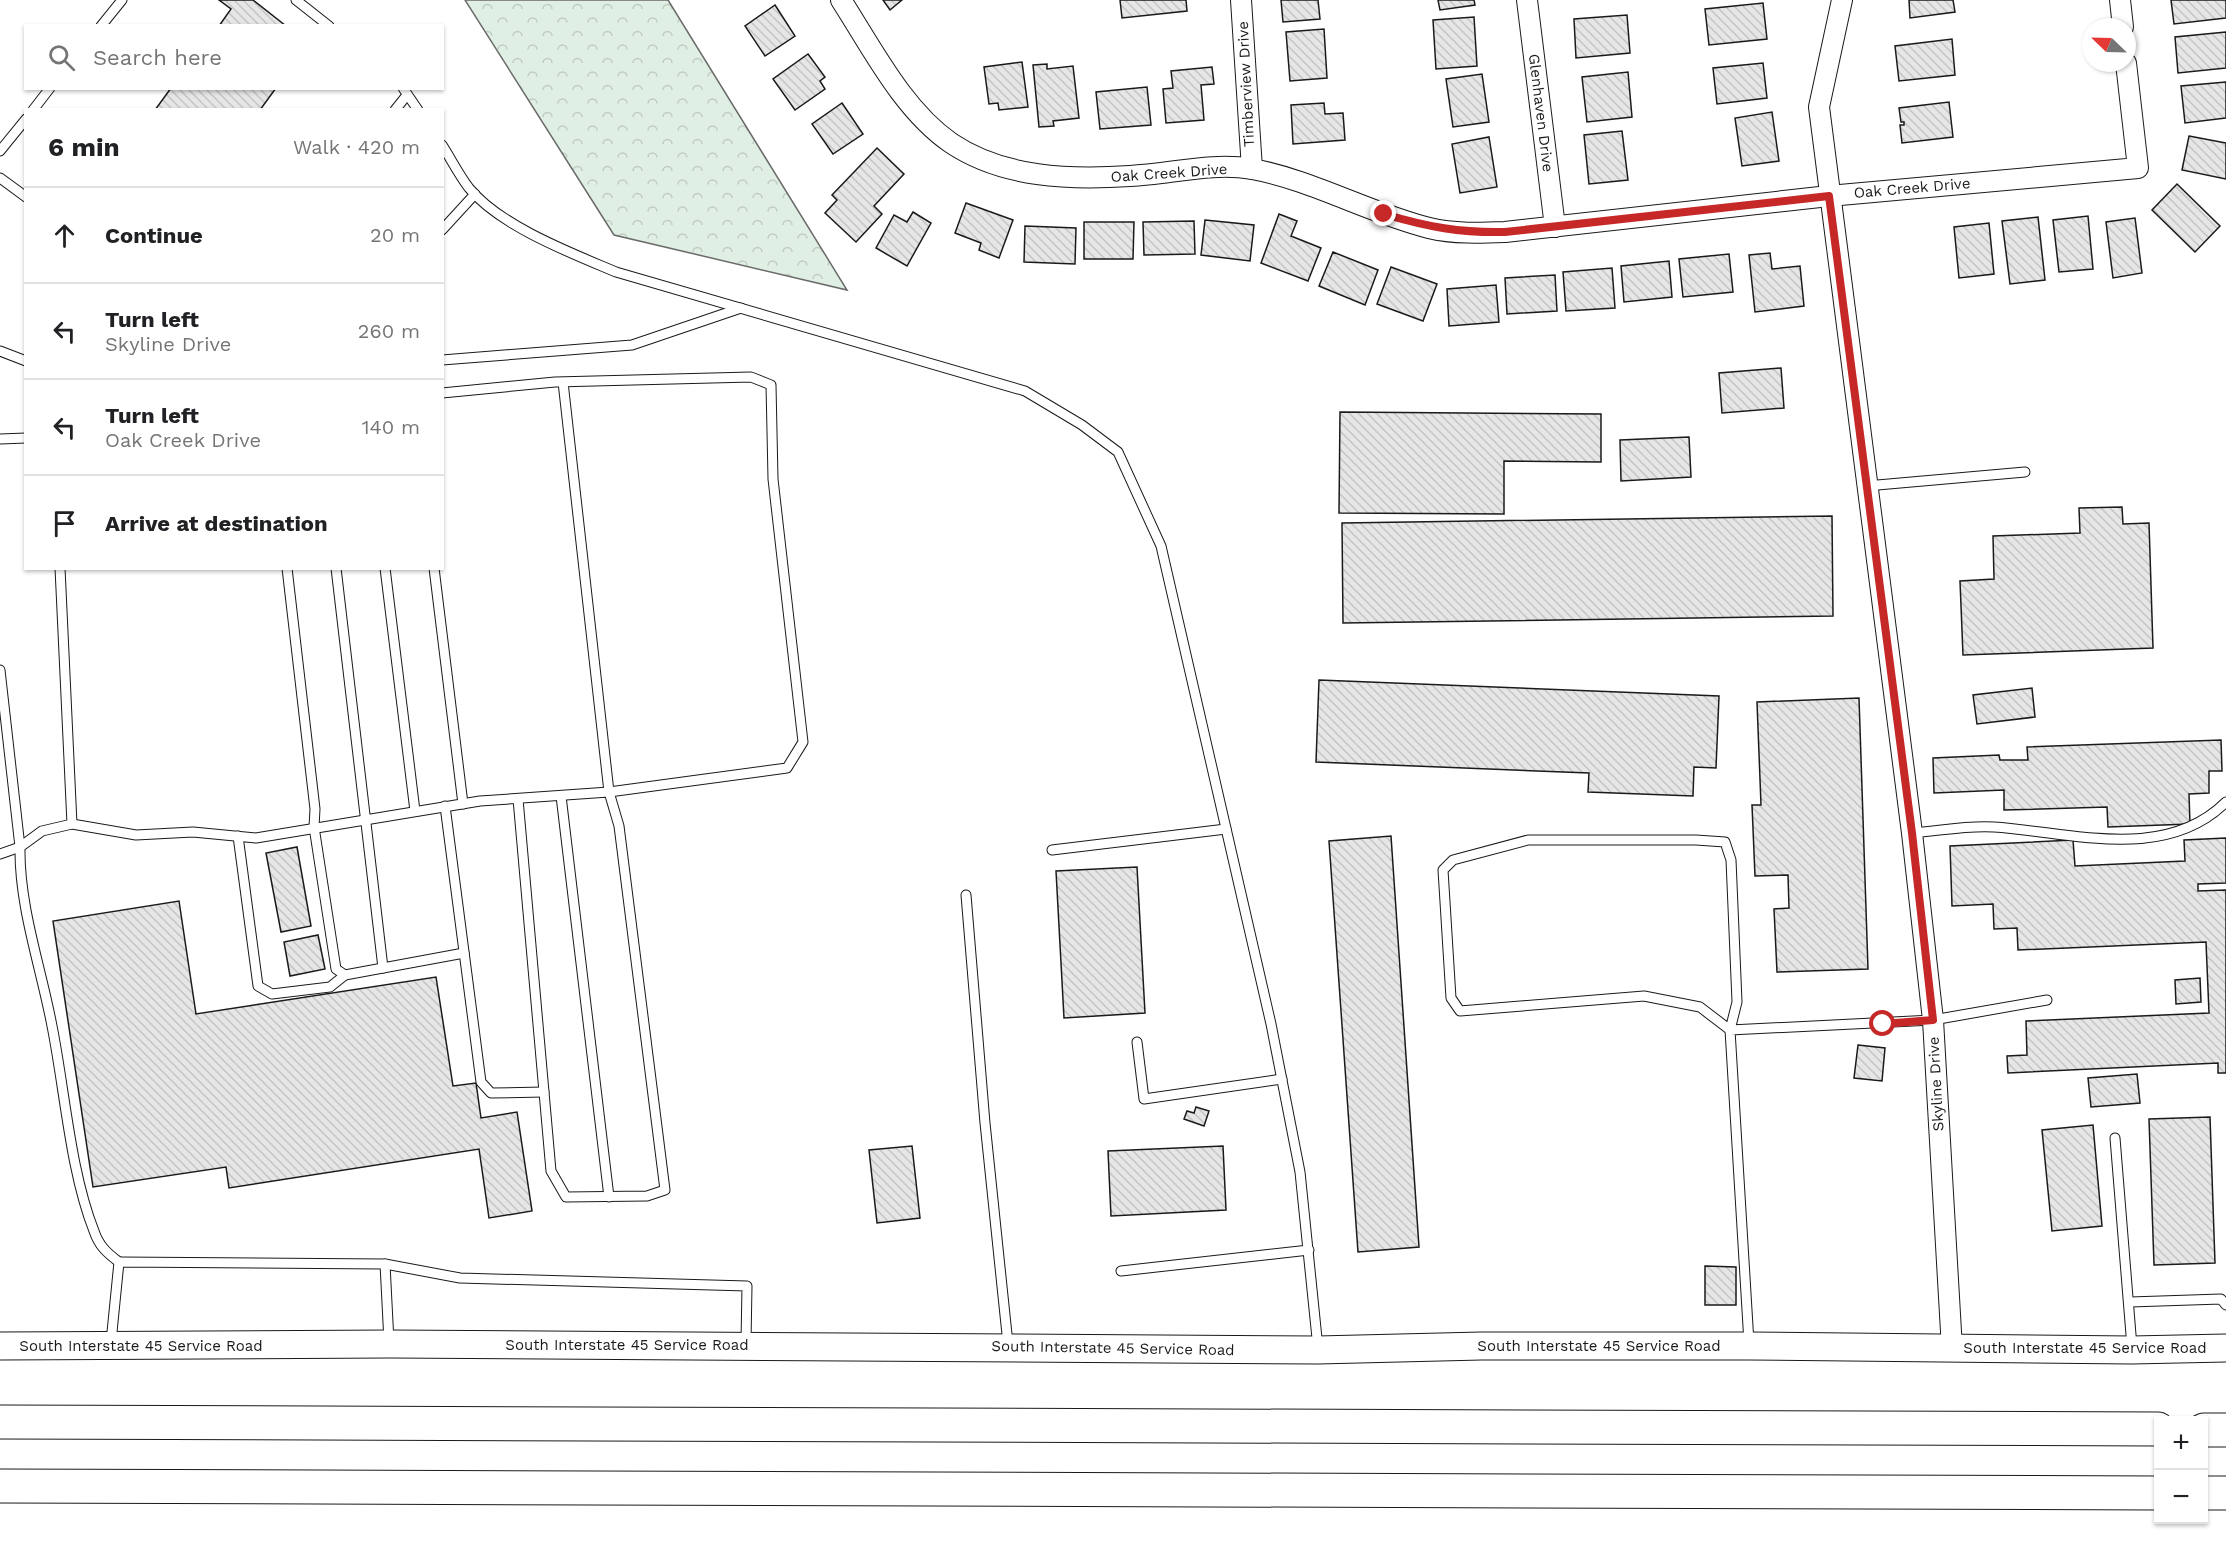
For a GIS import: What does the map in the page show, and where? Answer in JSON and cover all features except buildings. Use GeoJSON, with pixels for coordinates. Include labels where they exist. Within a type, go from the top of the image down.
{"type":"FeatureCollection","features":[{"type":"Feature","properties":{"kind":"highway"},"geometry":{"type":"LineString","coordinates":[[0,1422],[2154,1430]]}},
{"type":"Feature","properties":{"kind":"highway"},"geometry":{"type":"LineString","coordinates":[[2208,1430],[2226,1430]]}},
{"type":"Feature","properties":{"kind":"highway"},"geometry":{"type":"LineString","coordinates":[[0,1486],[2154,1493]]}},
{"type":"Feature","properties":{"kind":"highway"},"geometry":{"type":"LineString","coordinates":[[2208,1493],[2226,1494]]}},
{"type":"Feature","properties":{"kind":"main road","name":"South Interstate 45 Service Road"},"geometry":{"type":"LineString","coordinates":[[0,1346],[390,1344],[1318,1350],[1749,1346],[2132,1350],[2226,1348]]}},
{"type":"Feature","properties":{"kind":"street","name":"Oak Creek Drive"},"geometry":{"type":"LineString","coordinates":[[841,0],[894,81],[922,116],[951,143],[988,162],[1038,174],[1084,179],[1146,176],[1213,167],[1251,169],[1430,228],[1466,233],[1555,227],[1829,196],[2138,168],[2128,72]]}},
{"type":"Feature","properties":{"kind":"street","name":"Timberview Drive"},"geometry":{"type":"LineString","coordinates":[[1241,0],[1251,169]]}},
{"type":"Feature","properties":{"kind":"street","name":"Glenhaven Drive"},"geometry":{"type":"LineString","coordinates":[[1527,0],[1555,227]]}},
{"type":"Feature","properties":{"kind":"street","name":"Skyline Drive"},"geometry":{"type":"LineString","coordinates":[[1842,0],[1819,107],[1912,833],[1933,1020],[1952,1349]]}},
{"type":"Feature","properties":{"kind":"street"},"geometry":{"type":"LineString","coordinates":[[2120,0],[2122,18]]}},
{"type":"Feature","properties":{"kind":"lane"},"geometry":{"type":"LineString","coordinates":[[103,24],[122,0]]}},
{"type":"Feature","properties":{"kind":"lane"},"geometry":{"type":"LineString","coordinates":[[296,0],[326,24]]}},
{"type":"Feature","properties":{"kind":"lane"},"geometry":{"type":"LineString","coordinates":[[35,108],[48,90]]}},
{"type":"Feature","properties":{"kind":"lane"},"geometry":{"type":"LineString","coordinates":[[396,108],[405,92],[417,108]]}},
{"type":"Feature","properties":{"kind":"lane"},"geometry":{"type":"LineString","coordinates":[[0,151],[24,121]]}},
{"type":"Feature","properties":{"kind":"lane"},"geometry":{"type":"LineString","coordinates":[[444,148],[475,194],[494,210],[553,246],[615,272],[1025,391],[1082,425],[1118,452],[1161,546],[1282,1079],[1300,1172],[1318,1350]]}},
{"type":"Feature","properties":{"kind":"lane"},"geometry":{"type":"LineString","coordinates":[[0,178],[24,196]]}},
{"type":"Feature","properties":{"kind":"lane"},"geometry":{"type":"LineString","coordinates":[[444,228],[475,194]]}},
{"type":"Feature","properties":{"kind":"lane"},"geometry":{"type":"LineString","coordinates":[[444,360],[632,345],[741,308]]}},
{"type":"Feature","properties":{"kind":"lane"},"geometry":{"type":"LineString","coordinates":[[0,351],[24,360]]}},
{"type":"Feature","properties":{"kind":"lane"},"geometry":{"type":"LineString","coordinates":[[0,854],[20,847],[42,831],[72,824],[135,836],[193,832],[255,838],[445,806],[609,792],[787,768],[804,741],[773,479],[771,385],[751,377],[563,382],[444,393]]}},
{"type":"Feature","properties":{"kind":"lane"},"geometry":{"type":"LineString","coordinates":[[518,799],[551,1171],[566,1197],[647,1196],[665,1190],[619,826],[609,792],[563,382]]}},
{"type":"Feature","properties":{"kind":"lane"},"geometry":{"type":"LineString","coordinates":[[0,439],[24,438]]}},
{"type":"Feature","properties":{"kind":"lane"},"geometry":{"type":"LineString","coordinates":[[1866,486],[2025,472]]}},
{"type":"Feature","properties":{"kind":"lane"},"geometry":{"type":"LineString","coordinates":[[60,570],[72,824]]}},
{"type":"Feature","properties":{"kind":"lane"},"geometry":{"type":"LineString","coordinates":[[287,570],[315,809],[314,827],[336,969],[345,975]]}},
{"type":"Feature","properties":{"kind":"lane"},"geometry":{"type":"LineString","coordinates":[[336,570],[383,968]]}},
{"type":"Feature","properties":{"kind":"lane"},"geometry":{"type":"LineString","coordinates":[[385,570],[415,811]]}},
{"type":"Feature","properties":{"kind":"lane"},"geometry":{"type":"LineString","coordinates":[[434,570],[463,804]]}},
{"type":"Feature","properties":{"kind":"lane"},"geometry":{"type":"LineString","coordinates":[[0,670],[20,847],[19,876],[52,1025],[82,1191],[104,1251],[119,1262],[385,1264],[460,1278],[747,1286],[746,1346]]}},
{"type":"Feature","properties":{"kind":"lane"},"geometry":{"type":"LineString","coordinates":[[561,796],[609,1197]]}},
{"type":"Feature","properties":{"kind":"lane"},"geometry":{"type":"LineString","coordinates":[[1912,833],[1991,826],[2113,840],[2160,837],[2211,817],[2226,802]]}},
{"type":"Feature","properties":{"kind":"lane"},"geometry":{"type":"LineString","coordinates":[[445,806],[481,1082],[491,1093],[544,1092]]}},
{"type":"Feature","properties":{"kind":"lane"},"geometry":{"type":"LineString","coordinates":[[1052,850],[1226,829]]}},
{"type":"Feature","properties":{"kind":"lane"},"geometry":{"type":"LineString","coordinates":[[238,836],[258,986],[272,994],[330,987],[345,975],[464,953]]}},
{"type":"Feature","properties":{"kind":"lane"},"geometry":{"type":"LineString","coordinates":[[1749,1346],[1730,1030],[1737,1002],[1731,860],[1725,842],[1528,840],[1453,860],[1443,870],[1451,998],[1460,1011],[1644,996],[1700,1007],[1730,1030],[1933,1020],[2047,1000]]}},
{"type":"Feature","properties":{"kind":"lane"},"geometry":{"type":"LineString","coordinates":[[966,895],[985,1123],[1008,1347]]}},
{"type":"Feature","properties":{"kind":"lane"},"geometry":{"type":"LineString","coordinates":[[1137,1042],[1144,1099],[1282,1079]]}},
{"type":"Feature","properties":{"kind":"lane"},"geometry":{"type":"LineString","coordinates":[[2115,1138],[2130,1302],[2132,1350]]}},
{"type":"Feature","properties":{"kind":"lane"},"geometry":{"type":"LineString","coordinates":[[1121,1271],[1309,1250]]}},
{"type":"Feature","properties":{"kind":"lane"},"geometry":{"type":"LineString","coordinates":[[110,1347],[119,1262]]}},
{"type":"Feature","properties":{"kind":"lane"},"geometry":{"type":"LineString","coordinates":[[385,1264],[390,1344]]}},
{"type":"Feature","properties":{"kind":"lane"},"geometry":{"type":"LineString","coordinates":[[2130,1302],[2199,1298],[2221,1299],[2226,1305]]}},
{"type":"Feature","properties":{"kind":"green space"},"geometry":{"type":"Polygon","coordinates":[[[465,0],[668,0],[847,290],[614,235],[465,0]]]}},
{"type":"Feature","properties":{"kind":"route"},"geometry":{"type":"LineString","coordinates":[[1384,214],[1430,228],[1466,233],[1505,232],[1829,196],[1912,833],[1933,1020],[1883,1024]]}}]}
